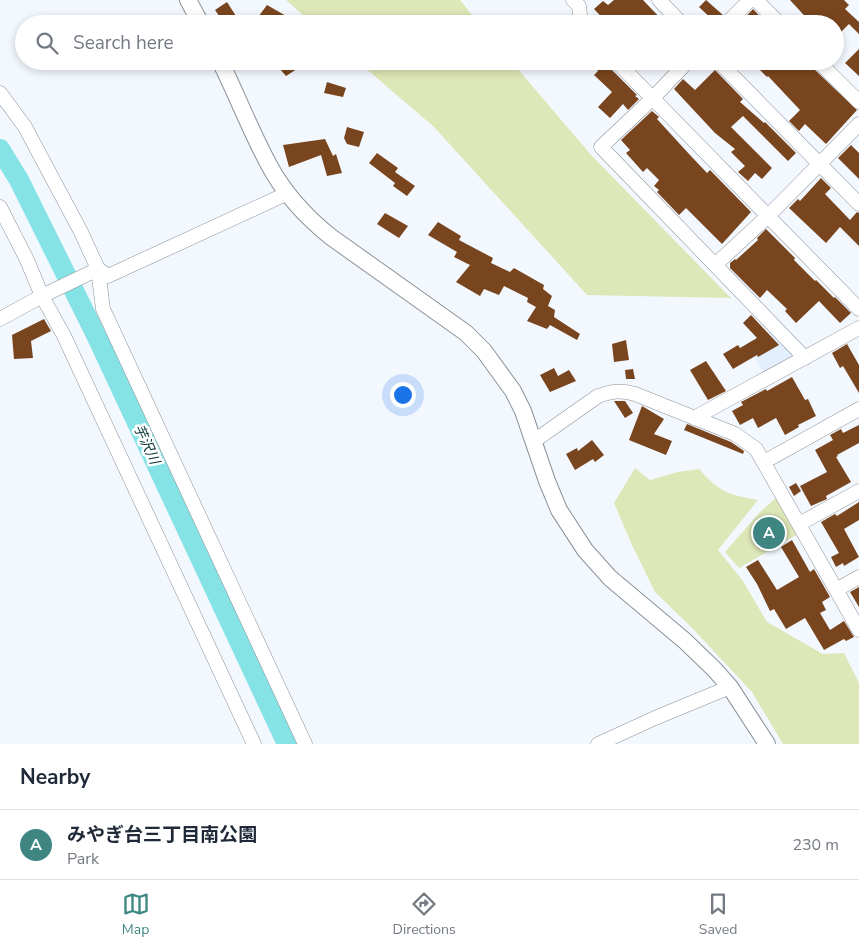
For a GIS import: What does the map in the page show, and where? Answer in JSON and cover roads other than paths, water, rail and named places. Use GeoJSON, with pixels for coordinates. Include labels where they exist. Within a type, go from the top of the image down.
{"type":"FeatureCollection","features":[{"type":"Feature","properties":{"kind":"street"},"geometry":{"type":"LineString","coordinates":[[188,0],[196,15]]}},
{"type":"Feature","properties":{"kind":"street"},"geometry":{"type":"LineString","coordinates":[[573,0],[579,6],[580,15]]}},
{"type":"Feature","properties":{"kind":"street"},"geometry":{"type":"LineString","coordinates":[[659,0],[673,15]]}},
{"type":"Feature","properties":{"kind":"street"},"geometry":{"type":"LineString","coordinates":[[735,15],[750,0]]}},
{"type":"Feature","properties":{"kind":"street"},"geometry":{"type":"LineString","coordinates":[[756,0],[771,15]]}},
{"type":"Feature","properties":{"kind":"street"},"geometry":{"type":"LineString","coordinates":[[224,70],[269,166],[288,193],[314,223],[331,237],[472,339],[500,372],[524,411],[547,482],[559,510],[585,550],[610,578],[685,641],[730,688],[767,744]]}},
{"type":"Feature","properties":{"kind":"street"},"geometry":{"type":"LineString","coordinates":[[625,70],[859,309]]}},
{"type":"Feature","properties":{"kind":"street"},"geometry":{"type":"LineString","coordinates":[[679,70],[601,147],[805,358]]}},
{"type":"Feature","properties":{"kind":"street"},"geometry":{"type":"LineString","coordinates":[[727,70],[859,204]]}},
{"type":"Feature","properties":{"kind":"street"},"geometry":{"type":"LineString","coordinates":[[827,70],[859,102]]}},
{"type":"Feature","properties":{"kind":"street"},"geometry":{"type":"LineString","coordinates":[[0,93],[26,127],[81,232],[98,269],[103,309],[305,744]]}},
{"type":"Feature","properties":{"kind":"street"},"geometry":{"type":"LineString","coordinates":[[715,265],[768,216],[859,124]]}},
{"type":"Feature","properties":{"kind":"street"},"geometry":{"type":"LineString","coordinates":[[98,269],[108,276],[288,193]]}},
{"type":"Feature","properties":{"kind":"street"},"geometry":{"type":"LineString","coordinates":[[0,207],[27,260],[42,296],[64,336],[254,744]]}},
{"type":"Feature","properties":{"kind":"street"},"geometry":{"type":"LineString","coordinates":[[0,319],[98,269]]}},
{"type":"Feature","properties":{"kind":"street"},"geometry":{"type":"LineString","coordinates":[[694,418],[859,328]]}},
{"type":"Feature","properties":{"kind":"street"},"geometry":{"type":"LineString","coordinates":[[534,441],[598,396],[610,391],[623,391],[635,394],[735,434],[756,449],[859,630]]}},
{"type":"Feature","properties":{"kind":"street"},"geometry":{"type":"LineString","coordinates":[[764,462],[859,409]]}},
{"type":"Feature","properties":{"kind":"street"},"geometry":{"type":"LineString","coordinates":[[799,524],[859,491]]}},
{"type":"Feature","properties":{"kind":"street"},"geometry":{"type":"LineString","coordinates":[[836,590],[859,577]]}},
{"type":"Feature","properties":{"kind":"street"},"geometry":{"type":"LineString","coordinates":[[598,744],[654,718],[730,688]]}},
{"type":"Feature","properties":{"kind":"waterway","name":"芋沢川"},"geometry":{"type":"LineString","coordinates":[[0,149],[19,180],[96,335],[287,744]]}},
{"type":"Feature","properties":{"kind":"place","name":"みやぎ台三丁目南公園"},"geometry":{"type":"Point","coordinates":[769,533]}}]}
